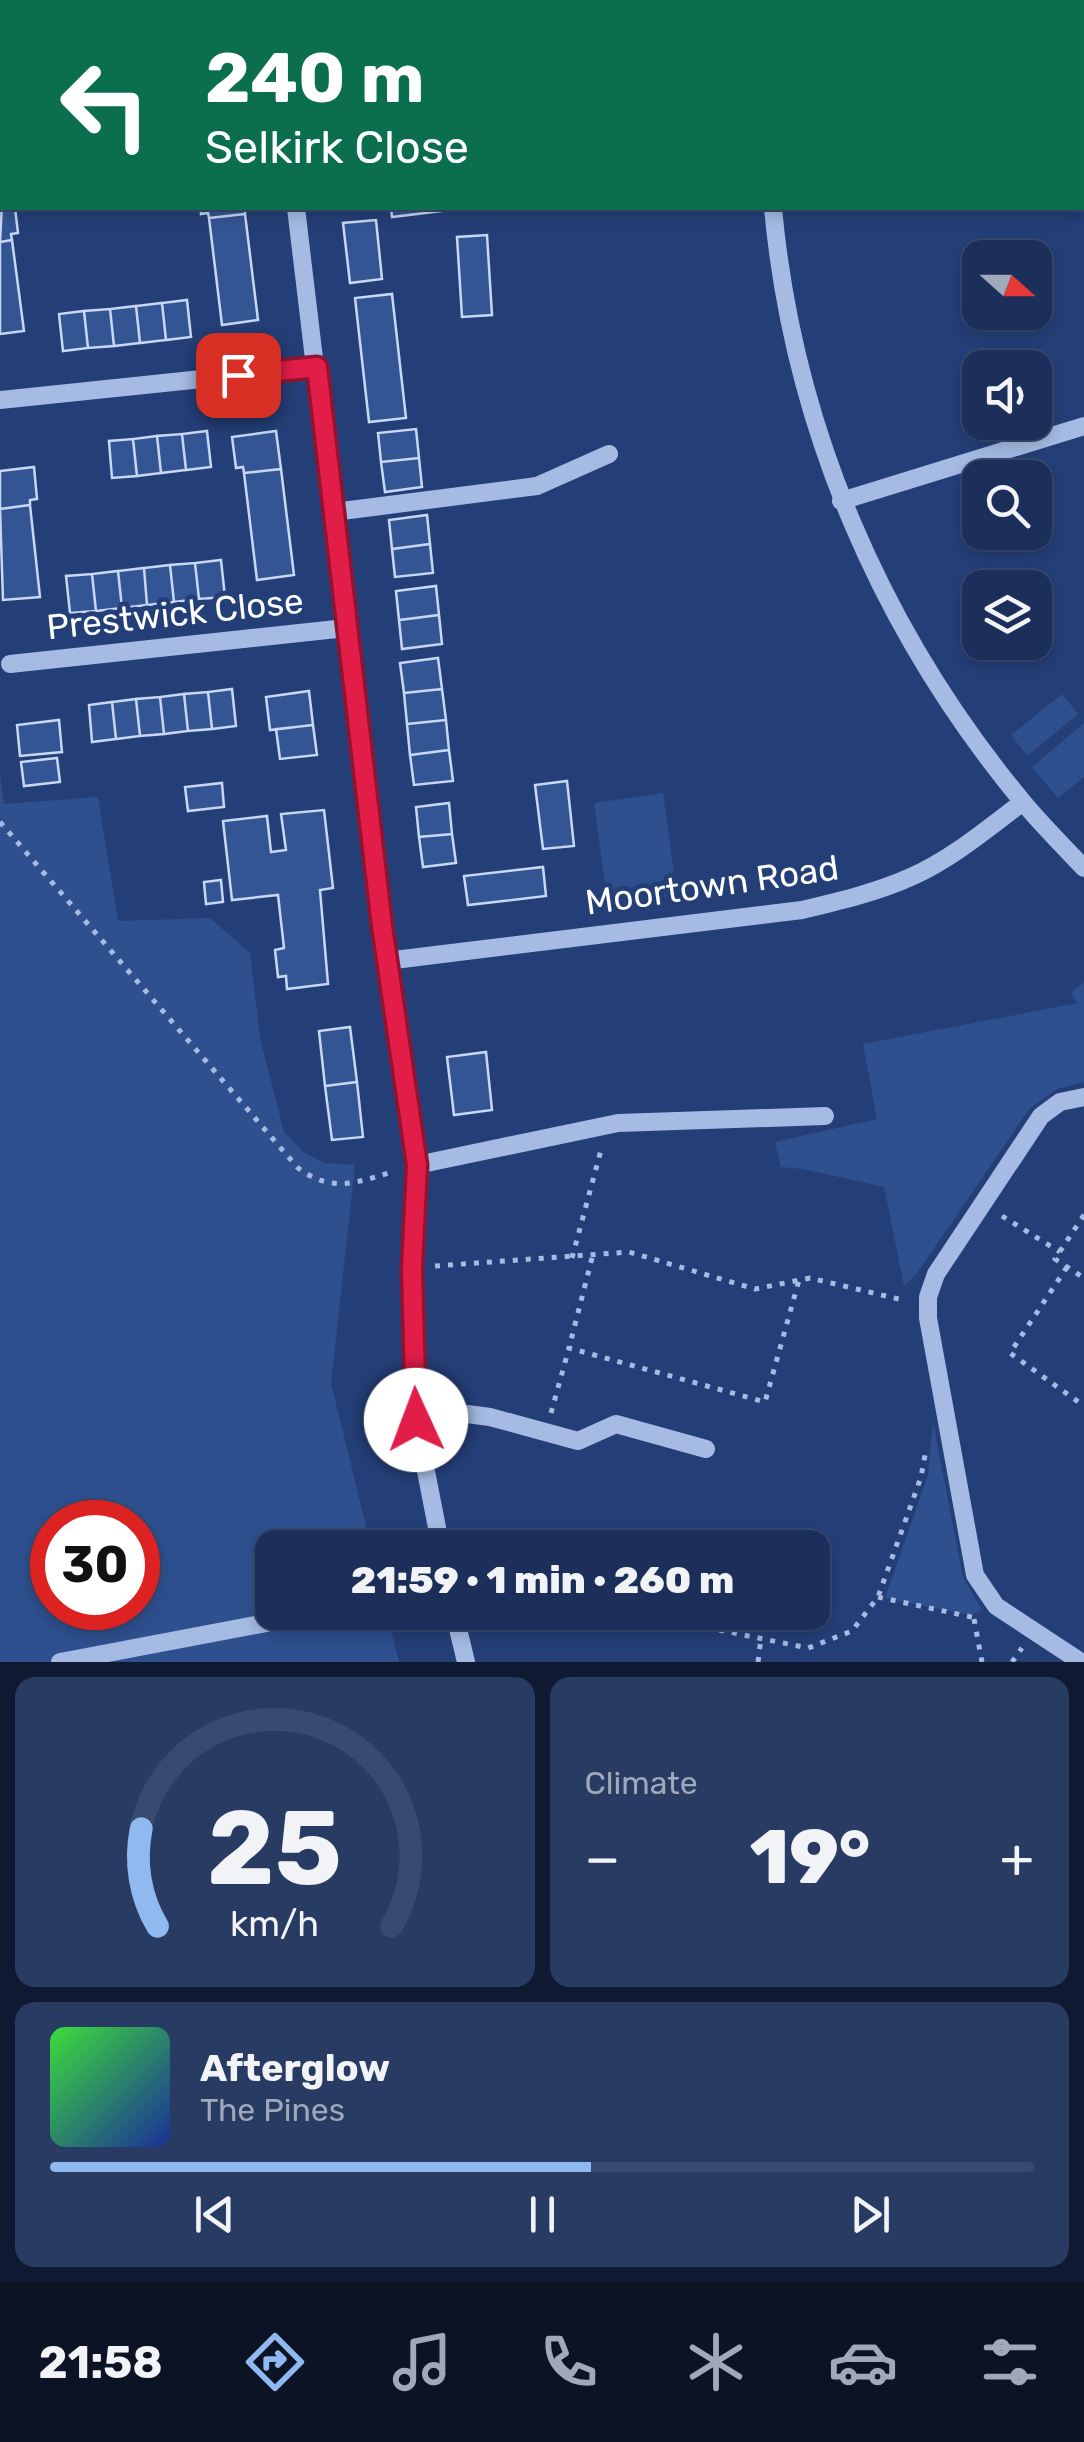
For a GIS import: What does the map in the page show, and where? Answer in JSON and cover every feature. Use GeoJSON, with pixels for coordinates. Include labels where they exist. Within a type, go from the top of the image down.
{"type":"FeatureCollection","features":[{"type":"Feature","properties":{"kind":"street"},"geometry":{"type":"LineString","coordinates":[[296,210],[386,962],[417,1165],[412,1268],[416,1420],[437,1530]]}},
{"type":"Feature","properties":{"kind":"street"},"geometry":{"type":"LineString","coordinates":[[773,210],[790,322],[816,426],[841,501],[874,575],[916,652],[962,722],[1022,802],[1084,868]]}},
{"type":"Feature","properties":{"kind":"street"},"geometry":{"type":"LineString","coordinates":[[0,400],[317,367]]}},
{"type":"Feature","properties":{"kind":"street"},"geometry":{"type":"LineString","coordinates":[[841,501],[1084,426]]}},
{"type":"Feature","properties":{"kind":"street"},"geometry":{"type":"LineString","coordinates":[[334,512],[538,486],[610,454]]}},
{"type":"Feature","properties":{"kind":"street","name":"Prestwick Close"},"geometry":{"type":"LineString","coordinates":[[10,664],[346,628]]}},
{"type":"Feature","properties":{"kind":"street","name":"Moortown Road"},"geometry":{"type":"LineString","coordinates":[[386,962],[802,910],[858,896],[914,876],[959,850],[1022,802]]}},
{"type":"Feature","properties":{"kind":"street"},"geometry":{"type":"LineString","coordinates":[[1081,1662],[996,1606],[975,1575],[928,1318],[928,1297],[936,1274],[1041,1116],[1060,1102],[1084,1097]]}},
{"type":"Feature","properties":{"kind":"street"},"geometry":{"type":"LineString","coordinates":[[417,1165],[607,1125],[825,1116]]}},
{"type":"Feature","properties":{"kind":"street"},"geometry":{"type":"LineString","coordinates":[[416,1420],[468,1414],[578,1441],[616,1424],[706,1448]]}},
{"type":"Feature","properties":{"kind":"street"},"geometry":{"type":"LineString","coordinates":[[60,1662],[255,1625]]}},
{"type":"Feature","properties":{"kind":"street"},"geometry":{"type":"LineString","coordinates":[[458,1630],[466,1662]]}},
{"type":"Feature","properties":{"kind":"path"},"geometry":{"type":"LineString","coordinates":[[0,822],[298,1168],[328,1184],[349,1184],[417,1165]]}},
{"type":"Feature","properties":{"kind":"path"},"geometry":{"type":"LineString","coordinates":[[572,1258],[607,1125]]}},
{"type":"Feature","properties":{"kind":"path"},"geometry":{"type":"LineString","coordinates":[[982,1204],[1060,1252]]}},
{"type":"Feature","properties":{"kind":"path"},"geometry":{"type":"LineString","coordinates":[[1084,1215],[1055,1259],[1084,1278]]}},
{"type":"Feature","properties":{"kind":"path"},"geometry":{"type":"LineString","coordinates":[[412,1268],[629,1252],[755,1289],[810,1278],[898,1300],[928,1297]]}},
{"type":"Feature","properties":{"kind":"path"},"geometry":{"type":"LineString","coordinates":[[545,1432],[593,1257]]}},
{"type":"Feature","properties":{"kind":"path"},"geometry":{"type":"LineString","coordinates":[[1067,1267],[1010,1353],[1084,1406]]}},
{"type":"Feature","properties":{"kind":"path"},"geometry":{"type":"LineString","coordinates":[[569,1348],[765,1402],[799,1280]]}},
{"type":"Feature","properties":{"kind":"path"},"geometry":{"type":"LineString","coordinates":[[721,1630],[808,1648],[852,1631],[878,1597],[921,1477],[925,1441]]}},
{"type":"Feature","properties":{"kind":"path"},"geometry":{"type":"LineString","coordinates":[[878,1597],[974,1619],[982,1662]]}},
{"type":"Feature","properties":{"kind":"path"},"geometry":{"type":"LineString","coordinates":[[758,1662],[761,1638]]}},
{"type":"Feature","properties":{"kind":"shaded area"},"geometry":{"type":"Polygon","coordinates":[[[1062,694],[1078,714],[1027,756],[1011,735],[1062,694]]]}},
{"type":"Feature","properties":{"kind":"shaded area"},"geometry":{"type":"Polygon","coordinates":[[[1084,723],[1084,777],[1058,798],[1032,767],[1084,723]]]}},
{"type":"Feature","properties":{"kind":"shaded area"},"geometry":{"type":"Polygon","coordinates":[[[0,775],[4,804],[98,797],[118,921],[210,918],[250,953],[260,1038],[284,1132],[302,1151],[324,1163],[355,1165],[331,1383],[367,1530],[255,1530],[255,1630],[391,1630],[399,1662],[0,1662],[0,775]]]}},
{"type":"Feature","properties":{"kind":"shaded area"},"geometry":{"type":"Polygon","coordinates":[[[663,793],[677,895],[608,905],[594,803],[663,793]]]}},
{"type":"Feature","properties":{"kind":"shaded area"},"geometry":{"type":"Polygon","coordinates":[[[1084,982],[1084,1082],[1057,1089],[1030,1108],[917,1273],[904,1286],[884,1187],[781,1167],[775,1142],[877,1119],[863,1044],[1078,1003],[1071,993],[1084,982]]]}},
{"type":"Feature","properties":{"kind":"shaded area"},"geometry":{"type":"Polygon","coordinates":[[[933,1422],[963,1578],[982,1610],[970,1615],[885,1598],[928,1475],[933,1422]]]}},
{"type":"Feature","properties":{"kind":"building"},"geometry":{"type":"Polygon","coordinates":[[[2,210],[15,210],[18,233],[11,234],[12,240],[0,242],[2,210]]]}},
{"type":"Feature","properties":{"kind":"building"},"geometry":{"type":"Polygon","coordinates":[[[201,210],[245,210],[245,214],[209,218],[208,213],[201,214],[201,210]]]}},
{"type":"Feature","properties":{"kind":"building"},"geometry":{"type":"Polygon","coordinates":[[[391,210],[450,210],[392,217],[391,210]]]}},
{"type":"Feature","properties":{"kind":"building"},"geometry":{"type":"Polygon","coordinates":[[[245,214],[258,320],[222,325],[209,218],[245,214]]]}},
{"type":"Feature","properties":{"kind":"building"},"geometry":{"type":"Polygon","coordinates":[[[376,220],[382,279],[350,283],[343,223],[376,220]]]}},
{"type":"Feature","properties":{"kind":"building"},"geometry":{"type":"Polygon","coordinates":[[[487,235],[492,315],[462,317],[457,237],[487,235]]]}},
{"type":"Feature","properties":{"kind":"building"},"geometry":{"type":"Polygon","coordinates":[[[12,240],[24,331],[0,334],[0,242],[12,240]]]}},
{"type":"Feature","properties":{"kind":"building"},"geometry":{"type":"Polygon","coordinates":[[[392,294],[406,418],[369,422],[355,298],[392,294]]]}},
{"type":"Feature","properties":{"kind":"building"},"geometry":{"type":"Polygon","coordinates":[[[187,300],[191,337],[166,340],[162,303],[187,300]]]}},
{"type":"Feature","properties":{"kind":"building"},"geometry":{"type":"Polygon","coordinates":[[[162,303],[166,340],[140,343],[136,306],[162,303]]]}},
{"type":"Feature","properties":{"kind":"building"},"geometry":{"type":"Polygon","coordinates":[[[136,306],[140,343],[114,346],[110,309],[136,306]]]}},
{"type":"Feature","properties":{"kind":"building"},"geometry":{"type":"Polygon","coordinates":[[[110,309],[114,346],[88,348],[84,311],[110,309]]]}},
{"type":"Feature","properties":{"kind":"building"},"geometry":{"type":"Polygon","coordinates":[[[84,311],[88,348],[63,351],[59,314],[84,311]]]}},
{"type":"Feature","properties":{"kind":"building"},"geometry":{"type":"Polygon","coordinates":[[[416,429],[419,458],[381,462],[378,433],[416,429]]]}},
{"type":"Feature","properties":{"kind":"building"},"geometry":{"type":"Polygon","coordinates":[[[207,431],[211,467],[186,470],[182,434],[207,431]]]}},
{"type":"Feature","properties":{"kind":"building"},"geometry":{"type":"Polygon","coordinates":[[[276,431],[281,469],[244,473],[243,467],[236,468],[232,437],[276,431]]]}},
{"type":"Feature","properties":{"kind":"building"},"geometry":{"type":"Polygon","coordinates":[[[182,434],[186,470],[161,473],[157,436],[182,434]]]}},
{"type":"Feature","properties":{"kind":"building"},"geometry":{"type":"Polygon","coordinates":[[[157,436],[161,473],[137,476],[133,439],[157,436]]]}},
{"type":"Feature","properties":{"kind":"building"},"geometry":{"type":"Polygon","coordinates":[[[133,439],[137,476],[112,478],[109,441],[133,439]]]}},
{"type":"Feature","properties":{"kind":"building"},"geometry":{"type":"Polygon","coordinates":[[[419,458],[422,487],[385,492],[381,462],[419,458]]]}},
{"type":"Feature","properties":{"kind":"building"},"geometry":{"type":"Polygon","coordinates":[[[34,467],[37,499],[30,500],[30,505],[0,509],[0,471],[34,467]]]}},
{"type":"Feature","properties":{"kind":"building"},"geometry":{"type":"Polygon","coordinates":[[[281,469],[294,575],[257,580],[244,473],[281,469]]]}},
{"type":"Feature","properties":{"kind":"building"},"geometry":{"type":"Polygon","coordinates":[[[30,505],[40,597],[3,600],[0,509],[30,505]]]}},
{"type":"Feature","properties":{"kind":"building"},"geometry":{"type":"Polygon","coordinates":[[[427,515],[430,544],[392,549],[389,520],[427,515]]]}},
{"type":"Feature","properties":{"kind":"building"},"geometry":{"type":"Polygon","coordinates":[[[430,544],[433,573],[395,577],[392,549],[430,544]]]}},
{"type":"Feature","properties":{"kind":"building"},"geometry":{"type":"Polygon","coordinates":[[[221,560],[225,597],[199,599],[195,563],[221,560]]]}},
{"type":"Feature","properties":{"kind":"building"},"geometry":{"type":"Polygon","coordinates":[[[195,563],[199,599],[174,602],[170,565],[195,563]]]}},
{"type":"Feature","properties":{"kind":"building"},"geometry":{"type":"Polygon","coordinates":[[[170,565],[174,602],[147,605],[144,568],[170,565]]]}},
{"type":"Feature","properties":{"kind":"building"},"geometry":{"type":"Polygon","coordinates":[[[144,568],[147,605],[122,608],[118,571],[144,568]]]}},
{"type":"Feature","properties":{"kind":"building"},"geometry":{"type":"Polygon","coordinates":[[[118,571],[122,608],[96,611],[92,574],[118,571]]]}},
{"type":"Feature","properties":{"kind":"building"},"geometry":{"type":"Polygon","coordinates":[[[92,574],[96,611],[70,613],[66,576],[92,574]]]}},
{"type":"Feature","properties":{"kind":"building"},"geometry":{"type":"Polygon","coordinates":[[[436,586],[439,615],[399,620],[396,591],[436,586]]]}},
{"type":"Feature","properties":{"kind":"building"},"geometry":{"type":"Polygon","coordinates":[[[439,615],[442,644],[402,649],[399,620],[439,615]]]}},
{"type":"Feature","properties":{"kind":"building"},"geometry":{"type":"Polygon","coordinates":[[[438,658],[442,689],[404,693],[400,663],[438,658]]]}},
{"type":"Feature","properties":{"kind":"building"},"geometry":{"type":"Polygon","coordinates":[[[232,689],[236,726],[212,729],[208,692],[232,689]]]}},
{"type":"Feature","properties":{"kind":"building"},"geometry":{"type":"Polygon","coordinates":[[[442,689],[446,720],[407,724],[404,693],[442,689]]]}},
{"type":"Feature","properties":{"kind":"building"},"geometry":{"type":"Polygon","coordinates":[[[309,691],[313,725],[270,730],[266,697],[309,691]]]}},
{"type":"Feature","properties":{"kind":"building"},"geometry":{"type":"Polygon","coordinates":[[[208,692],[212,729],[188,731],[184,694],[208,692]]]}},
{"type":"Feature","properties":{"kind":"building"},"geometry":{"type":"Polygon","coordinates":[[[184,694],[188,731],[164,734],[160,697],[184,694]]]}},
{"type":"Feature","properties":{"kind":"building"},"geometry":{"type":"Polygon","coordinates":[[[160,697],[164,734],[140,736],[136,699],[160,697]]]}},
{"type":"Feature","properties":{"kind":"building"},"geometry":{"type":"Polygon","coordinates":[[[136,699],[140,736],[116,739],[112,702],[136,699]]]}},
{"type":"Feature","properties":{"kind":"building"},"geometry":{"type":"Polygon","coordinates":[[[112,702],[116,739],[92,742],[89,705],[112,702]]]}},
{"type":"Feature","properties":{"kind":"building"},"geometry":{"type":"Polygon","coordinates":[[[59,720],[62,752],[20,756],[17,725],[59,720]]]}},
{"type":"Feature","properties":{"kind":"building"},"geometry":{"type":"Polygon","coordinates":[[[446,720],[449,750],[410,755],[407,724],[446,720]]]}},
{"type":"Feature","properties":{"kind":"building"},"geometry":{"type":"Polygon","coordinates":[[[313,725],[317,755],[280,759],[276,729],[313,725]]]}},
{"type":"Feature","properties":{"kind":"building"},"geometry":{"type":"Polygon","coordinates":[[[449,750],[453,781],[414,785],[410,755],[449,750]]]}},
{"type":"Feature","properties":{"kind":"building"},"geometry":{"type":"Polygon","coordinates":[[[57,758],[60,782],[24,786],[21,762],[57,758]]]}},
{"type":"Feature","properties":{"kind":"building"},"geometry":{"type":"Polygon","coordinates":[[[567,781],[574,846],[543,849],[535,785],[567,781]]]}},
{"type":"Feature","properties":{"kind":"building"},"geometry":{"type":"Polygon","coordinates":[[[222,783],[224,807],[188,811],[185,787],[222,783]]]}},
{"type":"Feature","properties":{"kind":"building"},"geometry":{"type":"Polygon","coordinates":[[[449,803],[452,834],[419,837],[416,807],[449,803]]]}},
{"type":"Feature","properties":{"kind":"building"},"geometry":{"type":"Polygon","coordinates":[[[324,810],[333,888],[320,890],[328,984],[287,989],[286,976],[278,977],[275,950],[284,948],[278,895],[232,900],[223,821],[267,816],[271,852],[286,850],[281,814],[324,810]]]}},
{"type":"Feature","properties":{"kind":"building"},"geometry":{"type":"Polygon","coordinates":[[[452,834],[456,863],[423,867],[419,837],[452,834]]]}},
{"type":"Feature","properties":{"kind":"building"},"geometry":{"type":"Polygon","coordinates":[[[543,867],[546,896],[468,905],[464,876],[543,867]]]}},
{"type":"Feature","properties":{"kind":"building"},"geometry":{"type":"Polygon","coordinates":[[[221,880],[223,902],[206,904],[204,882],[221,880]]]}},
{"type":"Feature","properties":{"kind":"building"},"geometry":{"type":"Polygon","coordinates":[[[350,1027],[357,1082],[325,1086],[319,1031],[350,1027]]]}},
{"type":"Feature","properties":{"kind":"building"},"geometry":{"type":"Polygon","coordinates":[[[486,1052],[492,1110],[454,1115],[447,1057],[486,1052]]]}},
{"type":"Feature","properties":{"kind":"building"},"geometry":{"type":"Polygon","coordinates":[[[357,1082],[363,1137],[332,1140],[325,1086],[357,1082]]]}},
{"type":"Feature","properties":{"kind":"route"},"geometry":{"type":"LineString","coordinates":[[238,375],[317,367],[382,926],[417,1165],[412,1268],[416,1420]]}}]}
